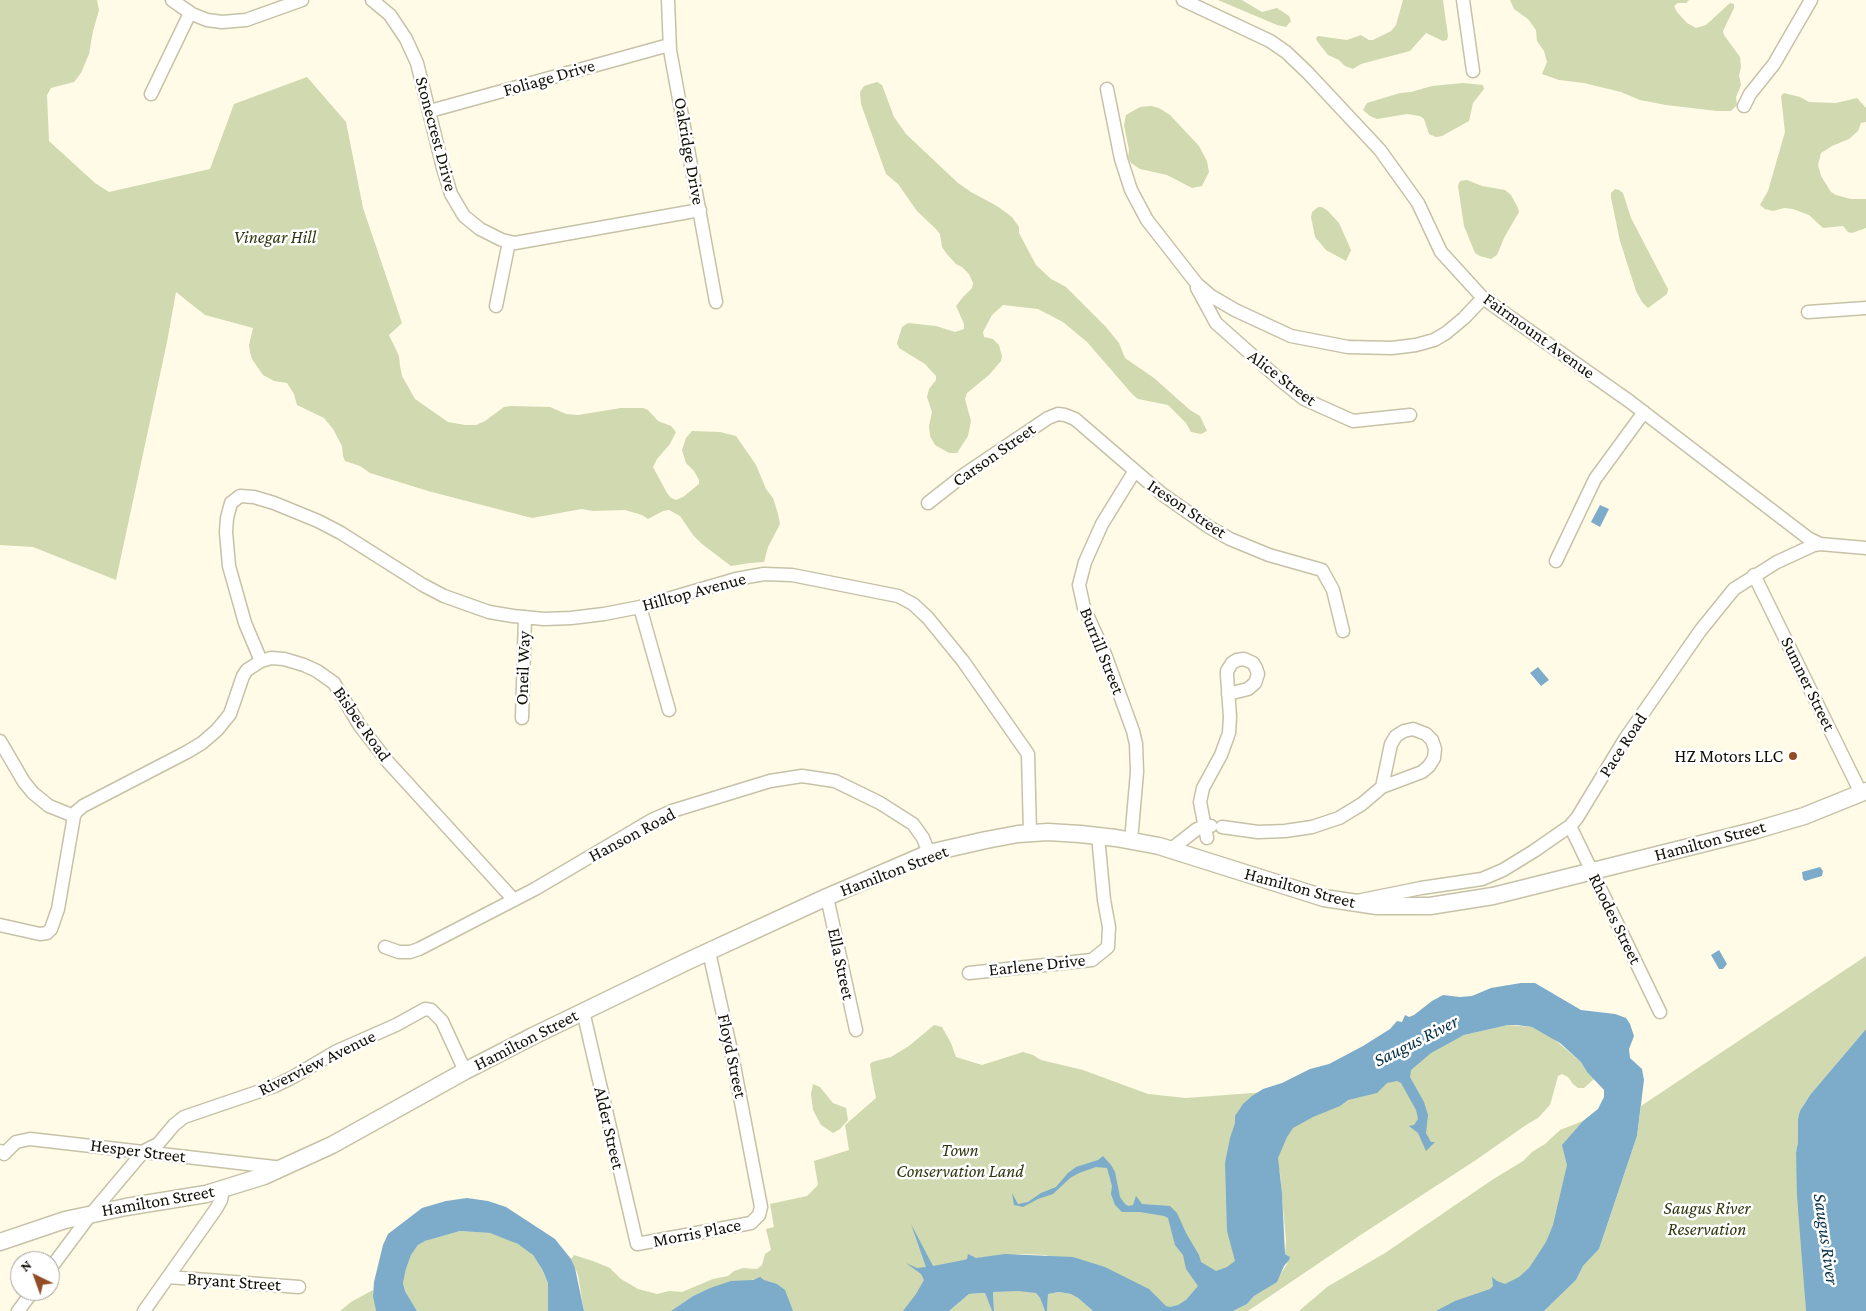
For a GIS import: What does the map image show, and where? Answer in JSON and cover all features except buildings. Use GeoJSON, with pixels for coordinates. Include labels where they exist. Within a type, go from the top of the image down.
{"type":"FeatureCollection","features":[{"type":"Feature","properties":{"kind":"main road","name":"Hamilton Street"},"geometry":{"type":"LineString","coordinates":[[0,1242],[39,1228],[91,1214],[223,1190],[283,1168],[358,1132],[465,1071],[583,1011],[827,897],[929,853],[986,840],[1030,833],[1098,836],[1170,850],[1312,895],[1348,903],[1397,907],[1457,903],[1592,872],[1784,822],[1864,792]]}},
{"type":"Feature","properties":{"kind":"street"},"geometry":{"type":"LineString","coordinates":[[172,0],[190,13],[214,21],[238,21],[302,0]]}},
{"type":"Feature","properties":{"kind":"street","name":"Stonecrest Drive"},"geometry":{"type":"LineString","coordinates":[[372,0],[390,15],[406,38],[417,63],[451,194],[464,216],[480,229],[509,242],[527,241],[700,210]]}},
{"type":"Feature","properties":{"kind":"street","name":"Oakridge Drive"},"geometry":{"type":"LineString","coordinates":[[668,0],[669,45],[716,302]]}},
{"type":"Feature","properties":{"kind":"street","name":"Fairmount Avenue"},"geometry":{"type":"LineString","coordinates":[[1183,0],[1270,41],[1286,52],[1308,73],[1380,150],[1418,203],[1444,256],[1483,298],[1644,412],[1808,538],[1820,544]]}},
{"type":"Feature","properties":{"kind":"street"},"geometry":{"type":"LineString","coordinates":[[1464,0],[1473,71]]}},
{"type":"Feature","properties":{"kind":"street"},"geometry":{"type":"LineString","coordinates":[[1744,106],[1750,94],[1774,64],[1811,0]]}},
{"type":"Feature","properties":{"kind":"street"},"geometry":{"type":"LineString","coordinates":[[151,94],[190,13]]}},
{"type":"Feature","properties":{"kind":"street","name":"Foliage Drive"},"geometry":{"type":"LineString","coordinates":[[430,111],[669,45]]}},
{"type":"Feature","properties":{"kind":"street"},"geometry":{"type":"LineString","coordinates":[[1107,89],[1121,159],[1132,190],[1147,220],[1190,275],[1211,296],[1283,334],[1358,348],[1406,347],[1434,340],[1464,318],[1483,298]]}},
{"type":"Feature","properties":{"kind":"street"},"geometry":{"type":"LineString","coordinates":[[496,306],[509,242]]}},
{"type":"Feature","properties":{"kind":"street","name":"Alice Street"},"geometry":{"type":"LineString","coordinates":[[1190,275],[1216,323],[1304,399],[1353,421],[1410,415]]}},
{"type":"Feature","properties":{"kind":"street"},"geometry":{"type":"LineString","coordinates":[[1808,312],[1866,308]]}},
{"type":"Feature","properties":{"kind":"street"},"geometry":{"type":"LineString","coordinates":[[1556,561],[1595,479],[1644,412]]}},
{"type":"Feature","properties":{"kind":"street","name":"Carson Street"},"geometry":{"type":"LineString","coordinates":[[928,503],[965,474],[1048,418],[1058,414],[1065,415]]}},
{"type":"Feature","properties":{"kind":"street","name":"Ireson Street"},"geometry":{"type":"LineString","coordinates":[[1065,415],[1075,420],[1134,472],[1191,515],[1230,539],[1269,555],[1322,570],[1332,590],[1343,631]]}},
{"type":"Feature","properties":{"kind":"street","name":"Burrill Street"},"geometry":{"type":"LineString","coordinates":[[1131,841],[1137,772],[1136,744],[1105,654],[1084,608],[1079,585],[1083,568],[1102,524],[1134,472]]}},
{"type":"Feature","properties":{"kind":"street","name":"Hilltop Avenue"},"geometry":{"type":"LineString","coordinates":[[262,661],[245,623],[229,566],[227,518],[232,500],[244,495],[274,503],[318,521],[341,532],[422,585],[444,596],[489,612],[525,617],[572,618],[604,614],[640,607],[736,579],[780,573],[898,596],[907,600],[928,618],[963,662],[1028,754],[1030,833]]}},
{"type":"Feature","properties":{"kind":"street","name":"Pace Road"},"geometry":{"type":"LineString","coordinates":[[1348,903],[1489,876],[1509,867],[1570,826],[1587,804],[1620,745],[1705,623],[1734,589],[1754,575],[1802,550],[1820,544],[1866,548]]}},
{"type":"Feature","properties":{"kind":"street","name":"Sumner Street"},"geometry":{"type":"LineString","coordinates":[[1754,575],[1864,792]]}},
{"type":"Feature","properties":{"kind":"street"},"geometry":{"type":"LineString","coordinates":[[640,607],[669,710]]}},
{"type":"Feature","properties":{"kind":"street","name":"Oneil Way"},"geometry":{"type":"LineString","coordinates":[[522,718],[525,617]]}},
{"type":"Feature","properties":{"kind":"street","name":"Bisbee Road"},"geometry":{"type":"LineString","coordinates":[[262,661],[278,658],[291,661],[317,671],[334,683],[360,726],[388,762],[514,900]]}},
{"type":"Feature","properties":{"kind":"street"},"geometry":{"type":"LineString","coordinates":[[0,925],[40,934],[47,933],[51,929],[58,908],[74,816],[83,806],[202,743],[217,730],[230,714],[244,673],[262,661]]}},
{"type":"Feature","properties":{"kind":"street"},"geometry":{"type":"LineString","coordinates":[[1201,860],[1206,832],[1200,809],[1200,797],[1227,741],[1230,717],[1228,694]]}},
{"type":"Feature","properties":{"kind":"street"},"geometry":{"type":"LineString","coordinates":[[1170,850],[1189,833],[1214,831],[1222,827],[1267,832],[1312,828],[1330,822],[1362,804],[1382,787],[1422,772],[1429,766],[1434,758],[1435,749],[1432,740],[1426,734],[1417,730],[1408,730],[1396,736],[1391,744],[1382,787]]}},
{"type":"Feature","properties":{"kind":"street"},"geometry":{"type":"LineString","coordinates":[[0,741],[28,788],[49,806],[74,816]]}},
{"type":"Feature","properties":{"kind":"street","name":"Hanson Road"},"geometry":{"type":"LineString","coordinates":[[385,947],[399,952],[410,952],[514,900],[652,820],[672,811],[742,788],[770,781],[795,777],[816,777],[835,781],[880,803],[913,824],[923,838],[929,853]]}},
{"type":"Feature","properties":{"kind":"street","name":"Rhodes Street"},"geometry":{"type":"LineString","coordinates":[[1570,826],[1660,1012]]}},
{"type":"Feature","properties":{"kind":"street","name":"Earlene Drive"},"geometry":{"type":"LineString","coordinates":[[969,973],[1092,960],[1108,947],[1109,928],[1104,900],[1098,836]]}},
{"type":"Feature","properties":{"kind":"street","name":"Ella Street"},"geometry":{"type":"LineString","coordinates":[[827,897],[856,1030]]}},
{"type":"Feature","properties":{"kind":"street","name":"Floyd Street"},"geometry":{"type":"LineString","coordinates":[[709,952],[732,1055],[752,1162]]}},
{"type":"Feature","properties":{"kind":"street","name":"Riverview Avenue"},"geometry":{"type":"LineString","coordinates":[[144,1151],[158,1144],[174,1125],[184,1117],[293,1078],[337,1051],[396,1025],[425,1009],[431,1010],[442,1021],[465,1071]]}},
{"type":"Feature","properties":{"kind":"street","name":"Alder Street"},"geometry":{"type":"LineString","coordinates":[[583,1011],[637,1244]]}},
{"type":"Feature","properties":{"kind":"street","name":"Hesper Street"},"geometry":{"type":"LineString","coordinates":[[2,1155],[16,1142],[30,1139],[283,1168]]}},
{"type":"Feature","properties":{"kind":"street"},"geometry":{"type":"LineString","coordinates":[[60,1256],[91,1214],[144,1151]]}},
{"type":"Feature","properties":{"kind":"street","name":"Morris Place"},"geometry":{"type":"LineString","coordinates":[[637,1244],[751,1223],[759,1215],[761,1207],[752,1162]]}},
{"type":"Feature","properties":{"kind":"street"},"geometry":{"type":"LineString","coordinates":[[144,1311],[216,1209],[221,1200],[223,1190]]}},
{"type":"Feature","properties":{"kind":"street","name":"Bryant Street"},"geometry":{"type":"LineString","coordinates":[[168,1277],[299,1287]]}},
{"type":"Feature","properties":{"kind":"green space","name":"Vinegar Hill"},"geometry":{"type":"Polygon","coordinates":[[[0,0],[97,0],[99,10],[89,54],[81,73],[74,82],[51,88],[47,95],[49,141],[95,183],[109,192],[210,169],[234,104],[307,77],[346,122],[363,208],[402,323],[389,335],[399,356],[402,376],[415,399],[448,422],[465,425],[476,425],[485,421],[504,407],[511,406],[550,407],[566,414],[578,415],[621,408],[643,408],[648,410],[658,421],[671,426],[676,432],[670,444],[657,459],[653,467],[667,493],[676,500],[683,497],[699,484],[694,471],[686,463],[682,450],[686,438],[692,431],[720,432],[736,436],[756,465],[766,489],[773,498],[778,514],[780,524],[768,547],[764,562],[731,566],[702,544],[693,535],[680,516],[669,510],[648,519],[642,515],[625,510],[593,511],[582,509],[532,518],[428,491],[370,473],[360,466],[345,461],[342,446],[333,429],[324,418],[297,405],[294,394],[287,383],[274,381],[263,375],[252,359],[250,352],[249,345],[253,328],[205,315],[176,292],[116,580],[33,547],[0,545],[0,0]]]}},
{"type":"Feature","properties":{"kind":"green space"},"geometry":{"type":"Polygon","coordinates":[[[1218,0],[1242,0],[1262,12],[1277,8],[1289,16],[1291,21],[1286,27],[1277,25],[1218,0]]]}},
{"type":"Feature","properties":{"kind":"green space"},"geometry":{"type":"Polygon","coordinates":[[[1403,0],[1443,0],[1447,40],[1443,41],[1426,33],[1410,51],[1361,64],[1353,69],[1328,55],[1317,41],[1316,38],[1318,36],[1347,40],[1361,35],[1369,40],[1373,40],[1391,31],[1396,25],[1403,0]]]}},
{"type":"Feature","properties":{"kind":"green space"},"geometry":{"type":"Polygon","coordinates":[[[1510,0],[1689,0],[1686,3],[1678,3],[1674,6],[1687,23],[1696,28],[1706,25],[1730,3],[1734,4],[1734,8],[1723,31],[1740,57],[1741,67],[1739,75],[1741,85],[1736,97],[1737,105],[1731,111],[1717,111],[1666,105],[1640,100],[1621,92],[1584,83],[1559,80],[1542,74],[1547,62],[1544,51],[1537,41],[1536,30],[1528,19],[1514,9],[1510,0]]]}},
{"type":"Feature","properties":{"kind":"green space"},"geometry":{"type":"Polygon","coordinates":[[[877,82],[882,85],[894,117],[906,134],[958,183],[1012,217],[1019,227],[1019,233],[1036,265],[1051,279],[1066,287],[1106,327],[1119,343],[1125,358],[1154,378],[1190,410],[1200,416],[1207,431],[1201,434],[1191,432],[1186,423],[1168,405],[1138,399],[1087,342],[1063,322],[1038,309],[1003,305],[992,315],[983,332],[984,337],[993,339],[999,345],[1002,356],[1001,361],[989,375],[967,393],[965,399],[971,421],[968,436],[957,453],[949,453],[935,445],[930,436],[929,426],[932,412],[927,397],[929,389],[936,380],[936,376],[925,364],[899,348],[897,343],[902,327],[908,323],[936,326],[955,332],[964,329],[964,324],[956,306],[972,288],[973,283],[969,274],[946,253],[942,247],[940,234],[917,211],[898,184],[886,174],[861,104],[860,92],[864,86],[877,82]]]}},
{"type":"Feature","properties":{"kind":"green space"},"geometry":{"type":"Polygon","coordinates":[[[1463,83],[1483,85],[1484,89],[1473,103],[1469,121],[1442,136],[1436,137],[1429,134],[1424,119],[1420,116],[1407,114],[1377,119],[1363,110],[1367,103],[1400,93],[1432,86],[1463,83]]]}},
{"type":"Feature","properties":{"kind":"green space"},"geometry":{"type":"Polygon","coordinates":[[[1784,93],[1800,97],[1809,102],[1836,103],[1857,98],[1866,108],[1866,122],[1861,123],[1858,131],[1849,139],[1821,153],[1818,165],[1821,176],[1831,192],[1851,199],[1866,199],[1866,228],[1852,233],[1848,232],[1843,226],[1823,228],[1809,215],[1793,209],[1784,208],[1773,211],[1765,209],[1760,205],[1768,191],[1785,132],[1781,96],[1784,93]]]}},
{"type":"Feature","properties":{"kind":"green space"},"geometry":{"type":"Polygon","coordinates":[[[1151,106],[1159,108],[1170,115],[1199,146],[1207,161],[1209,172],[1202,186],[1192,188],[1167,175],[1140,169],[1131,163],[1128,157],[1129,150],[1124,125],[1126,115],[1140,107],[1151,106]]]}},
{"type":"Feature","properties":{"kind":"green space"},"geometry":{"type":"Polygon","coordinates":[[[1467,180],[1482,186],[1505,190],[1511,195],[1518,208],[1519,212],[1504,238],[1497,255],[1491,259],[1475,253],[1464,226],[1458,186],[1460,181],[1467,180]]]}},
{"type":"Feature","properties":{"kind":"green space"},"geometry":{"type":"Polygon","coordinates":[[[1615,189],[1623,193],[1631,218],[1668,289],[1667,294],[1648,308],[1636,291],[1620,241],[1611,198],[1611,193],[1615,189]]]}},
{"type":"Feature","properties":{"kind":"green space"},"geometry":{"type":"Polygon","coordinates":[[[1318,207],[1328,211],[1339,223],[1351,250],[1346,261],[1326,250],[1315,237],[1311,217],[1312,212],[1318,207]]]}},
{"type":"Feature","properties":{"kind":"green space","name":"Saugus River Reservation"},"geometry":{"type":"Polygon","coordinates":[[[1866,956],[1866,1029],[1810,1095],[1798,1119],[1796,1154],[1806,1311],[1544,1311],[1576,1280],[1583,1266],[1599,1249],[1637,1136],[1641,1106],[1866,956]]]}},
{"type":"Feature","properties":{"kind":"green space","name":"Town Conservation Land"},"geometry":{"type":"Polygon","coordinates":[[[934,1025],[942,1027],[956,1057],[982,1065],[1023,1052],[1041,1060],[1083,1070],[1148,1094],[1186,1098],[1266,1092],[1251,1249],[1175,1311],[1046,1255],[1021,1254],[968,1259],[908,1311],[792,1311],[771,1282],[756,1279],[710,1288],[693,1296],[671,1311],[584,1311],[578,1275],[571,1259],[574,1255],[610,1268],[621,1279],[638,1289],[657,1294],[669,1291],[682,1292],[713,1279],[728,1276],[734,1271],[743,1268],[757,1269],[762,1265],[765,1254],[771,1250],[766,1229],[774,1227],[770,1204],[807,1196],[818,1185],[814,1161],[849,1150],[845,1125],[876,1098],[870,1064],[891,1057],[909,1046],[934,1025]]]}},
{"type":"Feature","properties":{"kind":"green space"},"geometry":{"type":"Polygon","coordinates":[[[1508,1025],[1532,1027],[1549,1035],[1581,1062],[1594,1079],[1584,1088],[1578,1088],[1568,1077],[1562,1074],[1558,1076],[1550,1105],[1538,1118],[1248,1311],[1233,1311],[1247,1304],[1254,1296],[1278,1278],[1287,1264],[1289,1256],[1285,1254],[1286,1241],[1280,1173],[1275,1157],[1278,1126],[1464,1035],[1508,1025]]]}},
{"type":"Feature","properties":{"kind":"green space"},"geometry":{"type":"Polygon","coordinates":[[[813,1084],[820,1087],[833,1103],[846,1108],[848,1120],[840,1129],[833,1133],[821,1125],[813,1110],[811,1094],[813,1084]]]}},
{"type":"Feature","properties":{"kind":"green space"},"geometry":{"type":"Polygon","coordinates":[[[1604,1097],[1542,1258],[1485,1311],[1299,1311],[1327,1287],[1385,1253],[1523,1161],[1560,1130],[1583,1121],[1598,1109],[1604,1097]]]}},
{"type":"Feature","properties":{"kind":"green space"},"geometry":{"type":"Polygon","coordinates":[[[460,1231],[490,1233],[508,1239],[527,1249],[538,1261],[548,1283],[548,1311],[417,1311],[405,1291],[403,1283],[411,1255],[418,1245],[425,1241],[460,1231]]]}},
{"type":"Feature","properties":{"kind":"green space"},"geometry":{"type":"Polygon","coordinates":[[[373,1290],[376,1311],[340,1311],[351,1302],[373,1290]]]}},
{"type":"Feature","properties":{"kind":"green space"},"geometry":{"type":"Polygon","coordinates":[[[1029,1291],[1036,1293],[1045,1311],[994,1311],[993,1292],[1029,1291]]]}},
{"type":"Feature","properties":{"kind":"green space"},"geometry":{"type":"Polygon","coordinates":[[[1059,1292],[1071,1294],[1093,1311],[1047,1311],[1048,1294],[1059,1292]]]}},
{"type":"Feature","properties":{"kind":"green space"},"geometry":{"type":"Polygon","coordinates":[[[985,1293],[992,1311],[949,1311],[969,1294],[985,1293]]]}},
{"type":"Feature","properties":{"kind":"water"},"geometry":{"type":"Polygon","coordinates":[[[1600,505],[1609,509],[1600,527],[1591,522],[1600,505]]]}},
{"type":"Feature","properties":{"kind":"water"},"geometry":{"type":"Polygon","coordinates":[[[1538,667],[1549,680],[1541,686],[1530,673],[1538,667]]]}},
{"type":"Feature","properties":{"kind":"water"},"geometry":{"type":"Polygon","coordinates":[[[1820,867],[1823,871],[1822,876],[1805,881],[1803,879],[1802,872],[1820,867]]]}},
{"type":"Feature","properties":{"kind":"water"},"geometry":{"type":"Polygon","coordinates":[[[1719,950],[1727,964],[1723,969],[1719,969],[1711,955],[1719,950]]]}},
{"type":"Feature","properties":{"kind":"water","name":"Saugus River"},"geometry":{"type":"Polygon","coordinates":[[[1521,983],[1535,983],[1581,1010],[1615,1014],[1626,1018],[1634,1036],[1629,1049],[1630,1058],[1642,1069],[1644,1080],[1637,1136],[1599,1249],[1583,1266],[1576,1280],[1544,1311],[1436,1311],[1455,1301],[1490,1289],[1493,1286],[1492,1277],[1505,1284],[1519,1277],[1529,1268],[1546,1242],[1553,1225],[1567,1165],[1562,1145],[1583,1121],[1598,1109],[1604,1097],[1604,1090],[1587,1072],[1581,1062],[1560,1043],[1532,1027],[1508,1025],[1464,1035],[1431,1053],[1411,1070],[1410,1077],[1424,1102],[1428,1115],[1426,1133],[1431,1142],[1435,1142],[1426,1151],[1418,1133],[1409,1126],[1414,1125],[1418,1119],[1416,1110],[1401,1083],[1397,1081],[1387,1083],[1377,1093],[1348,1100],[1340,1106],[1293,1128],[1278,1158],[1285,1254],[1290,1257],[1277,1282],[1254,1296],[1247,1304],[1233,1311],[1093,1311],[1071,1294],[1059,1292],[1048,1294],[1047,1311],[1045,1311],[1036,1293],[1018,1291],[993,1292],[994,1311],[992,1311],[985,1293],[981,1293],[969,1294],[949,1311],[903,1311],[924,1280],[921,1274],[906,1263],[917,1268],[926,1267],[911,1224],[933,1266],[967,1259],[968,1254],[976,1258],[1005,1254],[1073,1257],[1105,1267],[1149,1289],[1166,1306],[1178,1305],[1186,1300],[1198,1286],[1186,1269],[1183,1255],[1175,1245],[1168,1218],[1140,1212],[1122,1212],[1115,1205],[1111,1194],[1112,1186],[1107,1168],[1096,1167],[1079,1173],[1070,1178],[1053,1194],[1023,1207],[1014,1205],[1012,1193],[1018,1204],[1028,1202],[1041,1193],[1056,1187],[1076,1167],[1098,1160],[1103,1156],[1115,1172],[1120,1197],[1125,1204],[1128,1206],[1133,1205],[1136,1196],[1142,1204],[1170,1206],[1177,1213],[1201,1262],[1216,1271],[1227,1267],[1235,1261],[1227,1231],[1225,1163],[1235,1116],[1243,1104],[1263,1089],[1282,1083],[1310,1069],[1329,1064],[1363,1046],[1390,1029],[1397,1021],[1402,1022],[1405,1015],[1409,1017],[1414,1015],[1443,995],[1472,996],[1491,988],[1521,983]]]}},
{"type":"Feature","properties":{"kind":"water","name":"Saugus River"},"geometry":{"type":"Polygon","coordinates":[[[1866,1029],[1866,1311],[1806,1311],[1797,1196],[1796,1153],[1798,1119],[1800,1111],[1810,1095],[1866,1029]]]}},
{"type":"Feature","properties":{"kind":"water"},"geometry":{"type":"Polygon","coordinates":[[[467,1198],[488,1201],[506,1207],[555,1239],[571,1259],[575,1268],[584,1311],[548,1311],[548,1283],[542,1269],[533,1255],[518,1244],[490,1233],[460,1231],[425,1241],[418,1245],[411,1255],[403,1283],[405,1291],[417,1311],[376,1311],[373,1296],[374,1282],[383,1245],[388,1234],[422,1208],[446,1201],[467,1198]]]}},
{"type":"Feature","properties":{"kind":"water"},"geometry":{"type":"Polygon","coordinates":[[[760,1277],[777,1284],[785,1290],[793,1311],[671,1311],[693,1296],[710,1288],[731,1281],[753,1280],[760,1277]]]}},
{"type":"Feature","properties":{"kind":"place","name":"HZ Motors LLC"},"geometry":{"type":"Point","coordinates":[1793,756]}}]}
